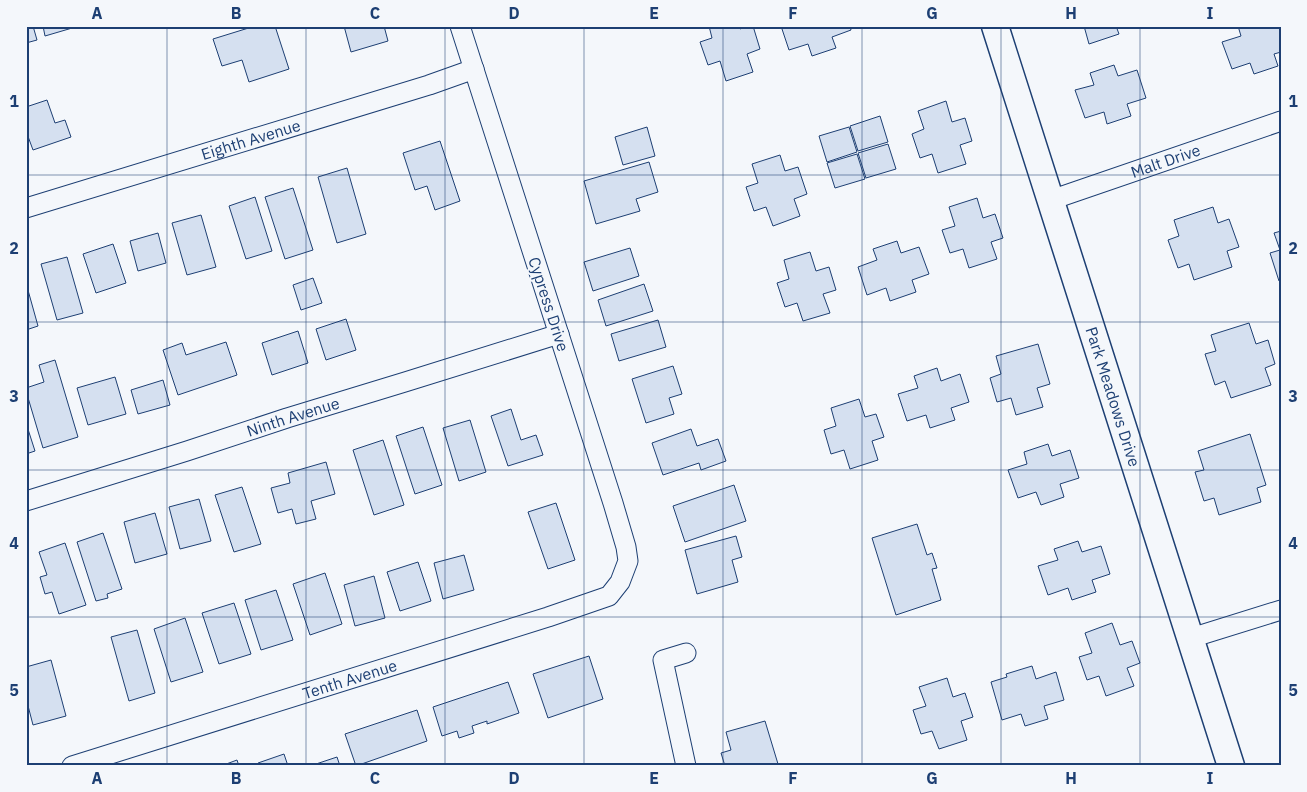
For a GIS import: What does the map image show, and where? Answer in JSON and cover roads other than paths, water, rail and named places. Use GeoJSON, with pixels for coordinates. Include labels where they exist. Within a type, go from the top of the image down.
{"type":"FeatureCollection","features":[{"type":"Feature","properties":{"kind":"street","name":"Cypress Drive"},"geometry":{"type":"LineString","coordinates":[[460,26],[626,547],[628,561],[620,582]]}},
{"type":"Feature","properties":{"kind":"street","name":"Park Meadows Drive"},"geometry":{"type":"LineString","coordinates":[[995,26],[1231,766]]}},
{"type":"Feature","properties":{"kind":"street","name":"Eighth Avenue"},"geometry":{"type":"LineString","coordinates":[[26,208],[474,70]]}},
{"type":"Feature","properties":{"kind":"street","name":"Malt Drive"},"geometry":{"type":"LineString","coordinates":[[1051,200],[1281,121]]}},
{"type":"Feature","properties":{"kind":"street","name":"Ninth Avenue"},"geometry":{"type":"LineString","coordinates":[[26,501],[559,334]]}},
{"type":"Feature","properties":{"kind":"street","name":"Tenth Avenue"},"geometry":{"type":"LineString","coordinates":[[72,766],[548,617],[609,596],[620,582]]}},
{"type":"Feature","properties":{"kind":"street"},"geometry":{"type":"LineString","coordinates":[[1191,638],[1281,610]]}},
{"type":"Feature","properties":{"kind":"street"},"geometry":{"type":"LineString","coordinates":[[686,653],[663,660],[686,766]]}}]}
